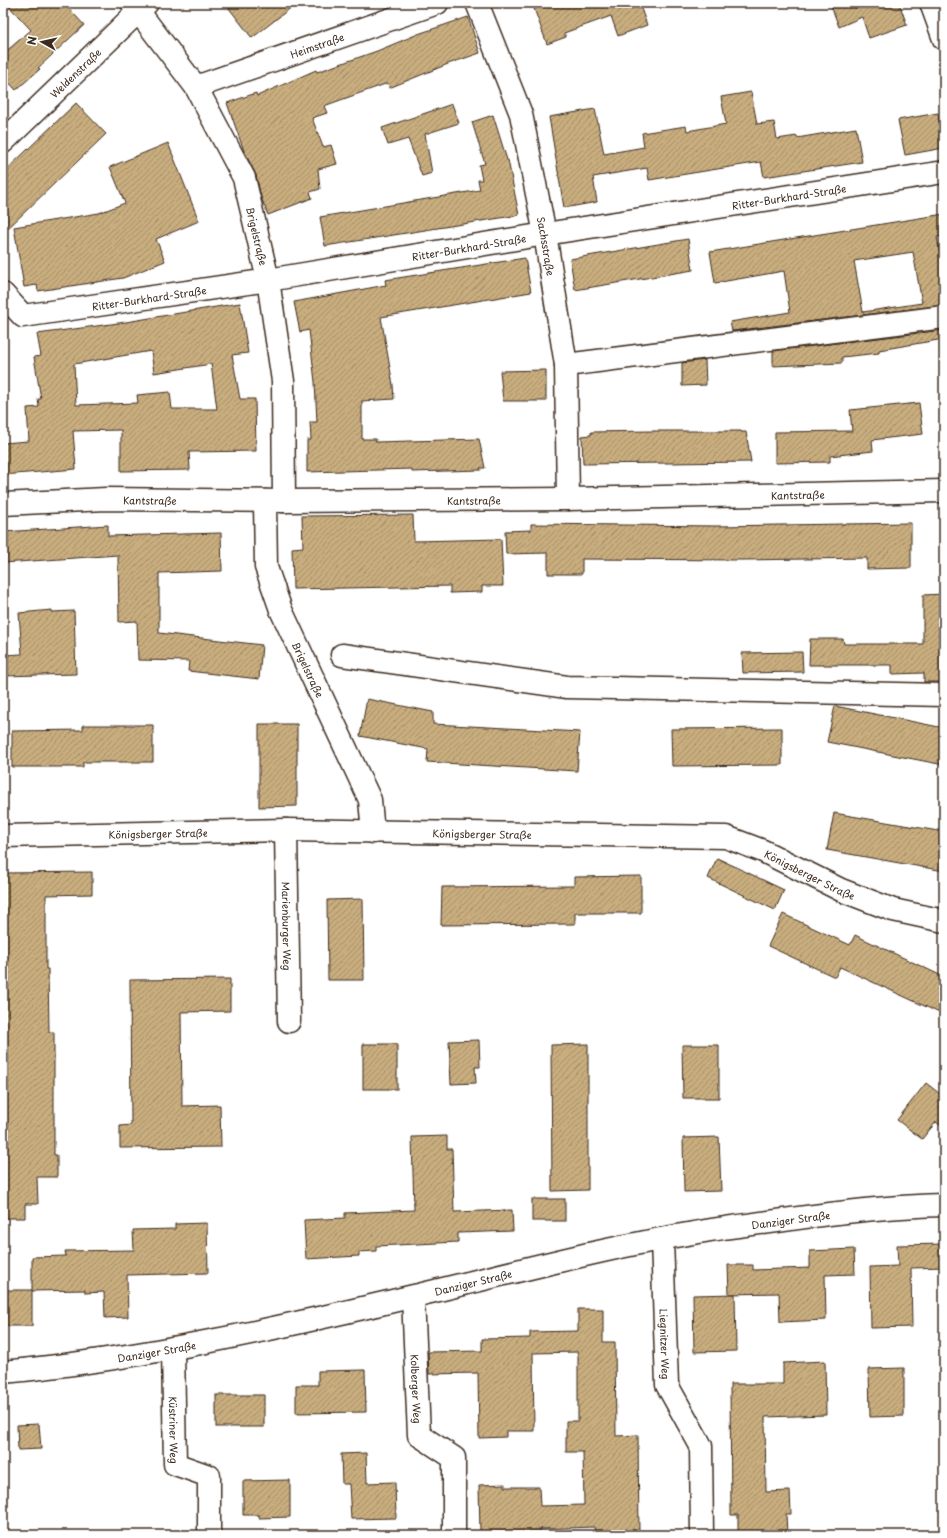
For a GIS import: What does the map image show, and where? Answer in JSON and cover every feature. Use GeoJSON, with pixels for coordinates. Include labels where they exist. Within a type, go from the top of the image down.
{"type":"FeatureCollection","features":[{"type":"Feature","properties":{"kind":"street","name":"Heimstraße"},"geometry":{"type":"LineString","coordinates":[[196,87],[437,3]]}},
{"type":"Feature","properties":{"kind":"street","name":"Sachsstraße"},"geometry":{"type":"LineString","coordinates":[[477,3],[520,114],[545,234],[566,365],[568,499]]}},
{"type":"Feature","properties":{"kind":"street"},"geometry":{"type":"LineString","coordinates":[[932,3],[944,39]]}},
{"type":"Feature","properties":{"kind":"street","name":"Brigelstraße"},"geometry":{"type":"LineString","coordinates":[[139,6],[196,87],[244,178],[268,280],[283,382],[275,501],[266,567],[281,610],[370,800],[372,832]]}},
{"type":"Feature","properties":{"kind":"street","name":"Weldenstraße"},"geometry":{"type":"LineString","coordinates":[[3,142],[139,6]]}},
{"type":"Feature","properties":{"kind":"street","name":"Ritter-Burkhard-Straße"},"geometry":{"type":"LineString","coordinates":[[3,294],[24,316],[268,280],[545,234],[944,172]]}},
{"type":"Feature","properties":{"kind":"street"},"geometry":{"type":"LineString","coordinates":[[566,365],[944,317]]}},
{"type":"Feature","properties":{"kind":"street","name":"Kantstraße"},"geometry":{"type":"LineString","coordinates":[[3,504],[106,499],[275,501],[568,499],[944,490]]}},
{"type":"Feature","properties":{"kind":"street"},"geometry":{"type":"LineString","coordinates":[[342,654],[567,687],[944,695]]}},
{"type":"Feature","properties":{"kind":"street","name":"Königsberger Straße"},"geometry":{"type":"LineString","coordinates":[[3,836],[286,830],[726,837],[763,850],[841,890],[893,910],[944,921]]}},
{"type":"Feature","properties":{"kind":"street","name":"Marienburger Weg"},"geometry":{"type":"LineString","coordinates":[[286,830],[289,1021]]}},
{"type":"Feature","properties":{"kind":"street","name":"Danziger Straße"},"geometry":{"type":"LineString","coordinates":[[3,1372],[62,1366],[173,1348],[283,1326],[413,1297],[528,1269],[662,1239],[706,1231],[862,1210],[914,1205],[944,1205]]}},
{"type":"Feature","properties":{"kind":"street","name":"Liegnitzer Weg"},"geometry":{"type":"LineString","coordinates":[[662,1239],[667,1385],[702,1446],[702,1535]]}},
{"type":"Feature","properties":{"kind":"street","name":"Kolberger Weg"},"geometry":{"type":"LineString","coordinates":[[413,1297],[419,1435],[454,1458],[454,1535]]}},
{"type":"Feature","properties":{"kind":"street","name":"Küstriner Weg"},"geometry":{"type":"LineString","coordinates":[[173,1348],[175,1464],[209,1476],[209,1535]]}},
{"type":"Feature","properties":{"kind":"building"},"geometry":{"type":"Polygon","coordinates":[[[6,3],[64,3],[84,25],[38,68],[40,69],[16,90],[3,76],[3,54],[31,30],[6,3]]]}},
{"type":"Feature","properties":{"kind":"building"},"geometry":{"type":"Polygon","coordinates":[[[225,3],[297,3],[252,38],[225,3]]]}},
{"type":"Feature","properties":{"kind":"building"},"geometry":{"type":"Polygon","coordinates":[[[532,3],[639,3],[647,25],[618,36],[611,16],[564,33],[566,37],[547,44],[532,3]]]}},
{"type":"Feature","properties":{"kind":"building"},"geometry":{"type":"Polygon","coordinates":[[[830,3],[899,3],[907,25],[869,38],[862,17],[839,27],[830,3]]]}},
{"type":"Feature","properties":{"kind":"building"},"geometry":{"type":"Polygon","coordinates":[[[468,17],[480,53],[448,64],[389,88],[388,83],[324,106],[327,113],[312,118],[323,147],[331,145],[337,164],[318,169],[320,189],[310,192],[312,198],[268,215],[261,197],[256,175],[244,151],[227,103],[256,93],[257,96],[316,70],[317,72],[468,17]]]}},
{"type":"Feature","properties":{"kind":"building"},"geometry":{"type":"Polygon","coordinates":[[[751,92],[757,124],[774,122],[777,139],[797,136],[797,138],[856,128],[862,162],[764,177],[761,162],[649,180],[647,168],[593,177],[597,202],[564,208],[549,117],[595,109],[604,154],[644,147],[642,133],[686,126],[687,131],[726,124],[721,97],[751,92]]]}},
{"type":"Feature","properties":{"kind":"building"},"geometry":{"type":"Polygon","coordinates":[[[76,103],[106,134],[3,233],[3,173],[76,103]]]}},
{"type":"Feature","properties":{"kind":"building"},"geometry":{"type":"Polygon","coordinates":[[[452,104],[459,123],[425,134],[432,173],[422,176],[408,139],[388,145],[382,128],[452,104]]]}},
{"type":"Feature","properties":{"kind":"building"},"geometry":{"type":"Polygon","coordinates":[[[938,113],[944,148],[905,155],[898,120],[938,113]]]}},
{"type":"Feature","properties":{"kind":"building"},"geometry":{"type":"Polygon","coordinates":[[[493,115],[508,160],[519,215],[325,246],[320,217],[480,190],[478,180],[482,180],[479,165],[485,164],[472,122],[493,115]]]}},
{"type":"Feature","properties":{"kind":"building"},"geometry":{"type":"Polygon","coordinates":[[[168,143],[199,221],[156,239],[165,261],[123,278],[38,291],[37,285],[24,287],[14,227],[99,213],[125,203],[110,167],[168,143]]]}},
{"type":"Feature","properties":{"kind":"building"},"geometry":{"type":"Polygon","coordinates":[[[944,214],[944,236],[937,237],[944,272],[944,305],[732,331],[730,322],[790,312],[784,271],[715,283],[710,252],[944,214]],[[913,252],[854,261],[863,312],[922,303],[913,252]]]}},
{"type":"Feature","properties":{"kind":"building"},"geometry":{"type":"Polygon","coordinates":[[[688,239],[693,270],[575,290],[570,259],[688,239]]]}},
{"type":"Feature","properties":{"kind":"building"},"geometry":{"type":"Polygon","coordinates":[[[525,258],[531,292],[381,317],[393,385],[394,399],[362,401],[362,439],[376,439],[376,442],[479,439],[485,468],[480,468],[481,470],[412,472],[412,469],[307,472],[307,440],[311,440],[310,422],[317,422],[315,382],[309,330],[300,332],[294,302],[386,285],[385,280],[525,258]]]}},
{"type":"Feature","properties":{"kind":"building"},"geometry":{"type":"Polygon","coordinates":[[[240,303],[248,353],[232,355],[240,399],[255,399],[256,451],[189,452],[190,470],[121,471],[121,430],[73,431],[76,469],[3,475],[3,443],[29,441],[27,408],[39,407],[38,399],[41,399],[34,357],[41,356],[37,334],[126,322],[240,303]],[[151,351],[74,364],[76,405],[138,403],[137,395],[170,392],[172,409],[217,409],[211,364],[154,373],[151,351]]]}},
{"type":"Feature","properties":{"kind":"building"},"geometry":{"type":"Polygon","coordinates":[[[944,330],[944,339],[879,350],[879,353],[842,357],[842,363],[773,366],[773,351],[944,330]]]}},
{"type":"Feature","properties":{"kind":"building"},"geometry":{"type":"Polygon","coordinates":[[[705,360],[706,385],[682,386],[682,363],[705,360]]]}},
{"type":"Feature","properties":{"kind":"building"},"geometry":{"type":"Polygon","coordinates":[[[546,370],[546,401],[503,401],[500,371],[546,370]]]}},
{"type":"Feature","properties":{"kind":"building"},"geometry":{"type":"Polygon","coordinates":[[[919,403],[923,434],[872,440],[873,451],[830,456],[830,462],[775,463],[775,432],[852,431],[850,410],[919,403]]]}},
{"type":"Feature","properties":{"kind":"building"},"geometry":{"type":"Polygon","coordinates":[[[591,432],[746,432],[751,462],[583,464],[582,436],[591,435],[591,432]]]}},
{"type":"Feature","properties":{"kind":"building"},"geometry":{"type":"Polygon","coordinates":[[[413,515],[414,541],[501,539],[503,586],[482,586],[482,592],[450,593],[450,586],[293,589],[292,548],[303,547],[302,516],[413,515]]]}},
{"type":"Feature","properties":{"kind":"building"},"geometry":{"type":"Polygon","coordinates":[[[911,523],[911,568],[867,569],[867,558],[743,560],[582,559],[582,574],[548,574],[548,553],[506,554],[505,531],[531,530],[531,524],[716,526],[911,523]]]}},
{"type":"Feature","properties":{"kind":"building"},"geometry":{"type":"Polygon","coordinates":[[[108,525],[108,536],[221,533],[222,571],[159,573],[159,633],[262,645],[259,679],[188,671],[189,661],[138,660],[137,621],[119,622],[118,555],[3,563],[3,532],[108,525]]]}},
{"type":"Feature","properties":{"kind":"building"},"geometry":{"type":"Polygon","coordinates":[[[944,594],[944,682],[924,682],[924,673],[892,674],[892,665],[809,665],[810,639],[843,639],[844,644],[923,644],[923,595],[944,594]]]}},
{"type":"Feature","properties":{"kind":"building"},"geometry":{"type":"Polygon","coordinates":[[[52,610],[52,612],[74,611],[76,674],[3,676],[3,655],[22,654],[19,613],[52,610]]]}},
{"type":"Feature","properties":{"kind":"building"},"geometry":{"type":"Polygon","coordinates":[[[802,652],[803,672],[743,673],[742,653],[802,652]]]}},
{"type":"Feature","properties":{"kind":"building"},"geometry":{"type":"Polygon","coordinates":[[[367,699],[433,712],[433,724],[580,732],[577,771],[427,762],[428,749],[360,736],[367,699]]]}},
{"type":"Feature","properties":{"kind":"building"},"geometry":{"type":"Polygon","coordinates":[[[835,706],[944,728],[944,765],[827,742],[835,706]]]}},
{"type":"Feature","properties":{"kind":"building"},"geometry":{"type":"Polygon","coordinates":[[[259,724],[297,724],[297,806],[259,807],[259,724]]]}},
{"type":"Feature","properties":{"kind":"building"},"geometry":{"type":"Polygon","coordinates":[[[83,725],[153,725],[153,762],[83,762],[83,767],[12,767],[12,731],[83,730],[83,725]]]}},
{"type":"Feature","properties":{"kind":"building"},"geometry":{"type":"Polygon","coordinates":[[[782,728],[782,765],[672,766],[671,729],[782,728]]]}},
{"type":"Feature","properties":{"kind":"building"},"geometry":{"type":"Polygon","coordinates":[[[834,813],[944,832],[944,871],[827,850],[834,813]]]}},
{"type":"Feature","properties":{"kind":"building"},"geometry":{"type":"Polygon","coordinates":[[[717,858],[784,890],[775,910],[708,878],[717,858]]]}},
{"type":"Feature","properties":{"kind":"building"},"geometry":{"type":"Polygon","coordinates":[[[92,872],[92,894],[46,895],[46,969],[48,969],[49,1032],[54,1032],[54,1155],[57,1155],[57,1177],[37,1177],[38,1204],[25,1204],[25,1218],[3,1218],[3,873],[92,872]]]}},
{"type":"Feature","properties":{"kind":"building"},"geometry":{"type":"Polygon","coordinates":[[[641,876],[641,913],[575,913],[575,924],[441,925],[442,887],[574,886],[574,877],[641,876]]]}},
{"type":"Feature","properties":{"kind":"building"},"geometry":{"type":"Polygon","coordinates":[[[363,899],[364,980],[328,980],[327,900],[363,899]]]}},
{"type":"Feature","properties":{"kind":"building"},"geometry":{"type":"Polygon","coordinates":[[[783,914],[850,945],[855,935],[944,977],[944,1015],[840,967],[835,977],[768,946],[783,914]]]}},
{"type":"Feature","properties":{"kind":"building"},"geometry":{"type":"Polygon","coordinates":[[[230,979],[230,1011],[181,1012],[182,1106],[220,1105],[221,1147],[120,1148],[120,1126],[131,1125],[130,980],[230,979]]]}},
{"type":"Feature","properties":{"kind":"building"},"geometry":{"type":"Polygon","coordinates":[[[479,1040],[480,1067],[475,1067],[476,1083],[451,1084],[449,1041],[479,1040]]]}},
{"type":"Feature","properties":{"kind":"building"},"geometry":{"type":"Polygon","coordinates":[[[363,1044],[397,1044],[397,1089],[363,1089],[363,1044]]]}},
{"type":"Feature","properties":{"kind":"building"},"geometry":{"type":"Polygon","coordinates":[[[588,1044],[588,1190],[552,1191],[551,1045],[588,1044]]]}},
{"type":"Feature","properties":{"kind":"building"},"geometry":{"type":"Polygon","coordinates":[[[682,1045],[719,1045],[719,1098],[683,1098],[682,1045]]]}},
{"type":"Feature","properties":{"kind":"building"},"geometry":{"type":"Polygon","coordinates":[[[926,1083],[944,1097],[944,1128],[936,1122],[922,1139],[897,1120],[926,1083]]]}},
{"type":"Feature","properties":{"kind":"building"},"geometry":{"type":"Polygon","coordinates":[[[447,1136],[447,1149],[452,1149],[454,1212],[512,1210],[513,1231],[458,1233],[458,1242],[376,1246],[376,1251],[359,1252],[359,1256],[306,1259],[304,1220],[345,1218],[345,1213],[414,1210],[412,1137],[447,1136]]]}},
{"type":"Feature","properties":{"kind":"building"},"geometry":{"type":"Polygon","coordinates":[[[719,1137],[721,1191],[684,1192],[683,1138],[719,1137]]]}},
{"type":"Feature","properties":{"kind":"building"},"geometry":{"type":"Polygon","coordinates":[[[532,1199],[565,1199],[565,1221],[532,1221],[532,1199]]]}},
{"type":"Feature","properties":{"kind":"building"},"geometry":{"type":"Polygon","coordinates":[[[207,1223],[208,1273],[127,1275],[128,1317],[105,1318],[104,1292],[85,1293],[85,1290],[32,1291],[32,1257],[66,1256],[65,1251],[134,1250],[133,1230],[175,1229],[175,1224],[207,1223]]]}},
{"type":"Feature","properties":{"kind":"building"},"geometry":{"type":"Polygon","coordinates":[[[944,1244],[944,1267],[911,1268],[912,1327],[871,1328],[870,1267],[898,1266],[897,1245],[944,1244]]]}},
{"type":"Feature","properties":{"kind":"building"},"geometry":{"type":"Polygon","coordinates":[[[854,1249],[855,1274],[825,1275],[826,1320],[780,1322],[779,1293],[729,1294],[728,1265],[753,1265],[753,1270],[810,1268],[810,1251],[854,1249]]]}},
{"type":"Feature","properties":{"kind":"building"},"geometry":{"type":"Polygon","coordinates":[[[6,1290],[32,1290],[32,1326],[6,1326],[6,1290]]]}},
{"type":"Feature","properties":{"kind":"building"},"geometry":{"type":"Polygon","coordinates":[[[735,1294],[736,1351],[694,1352],[693,1295],[735,1294]]]}},
{"type":"Feature","properties":{"kind":"building"},"geometry":{"type":"Polygon","coordinates":[[[578,1309],[603,1309],[603,1342],[615,1342],[616,1436],[638,1435],[639,1535],[595,1535],[594,1527],[540,1529],[540,1532],[480,1533],[479,1485],[505,1484],[505,1487],[539,1487],[540,1506],[584,1505],[583,1452],[566,1452],[566,1421],[578,1421],[578,1352],[533,1353],[534,1431],[506,1431],[506,1437],[479,1438],[478,1373],[429,1374],[428,1352],[482,1351],[482,1339],[530,1338],[530,1332],[578,1331],[578,1309]]]}},
{"type":"Feature","properties":{"kind":"building"},"geometry":{"type":"Polygon","coordinates":[[[825,1361],[826,1415],[765,1417],[766,1492],[790,1491],[791,1514],[786,1514],[787,1534],[738,1535],[738,1515],[731,1515],[730,1384],[783,1384],[783,1363],[825,1361]]]}},
{"type":"Feature","properties":{"kind":"building"},"geometry":{"type":"Polygon","coordinates":[[[904,1368],[904,1416],[870,1417],[869,1369],[904,1368]]]}},
{"type":"Feature","properties":{"kind":"building"},"geometry":{"type":"Polygon","coordinates":[[[365,1370],[366,1412],[296,1413],[296,1385],[318,1385],[318,1371],[365,1370]]]}},
{"type":"Feature","properties":{"kind":"building"},"geometry":{"type":"Polygon","coordinates":[[[216,1395],[264,1395],[264,1427],[216,1427],[216,1395]]]}},
{"type":"Feature","properties":{"kind":"building"},"geometry":{"type":"Polygon","coordinates":[[[39,1424],[41,1449],[18,1450],[17,1425],[39,1424]]]}},
{"type":"Feature","properties":{"kind":"building"},"geometry":{"type":"Polygon","coordinates":[[[366,1453],[367,1483],[395,1482],[396,1518],[351,1519],[349,1484],[342,1484],[341,1454],[366,1453]]]}},
{"type":"Feature","properties":{"kind":"building"},"geometry":{"type":"Polygon","coordinates":[[[290,1480],[290,1517],[259,1518],[259,1515],[243,1515],[243,1481],[290,1480]]]}}]}
